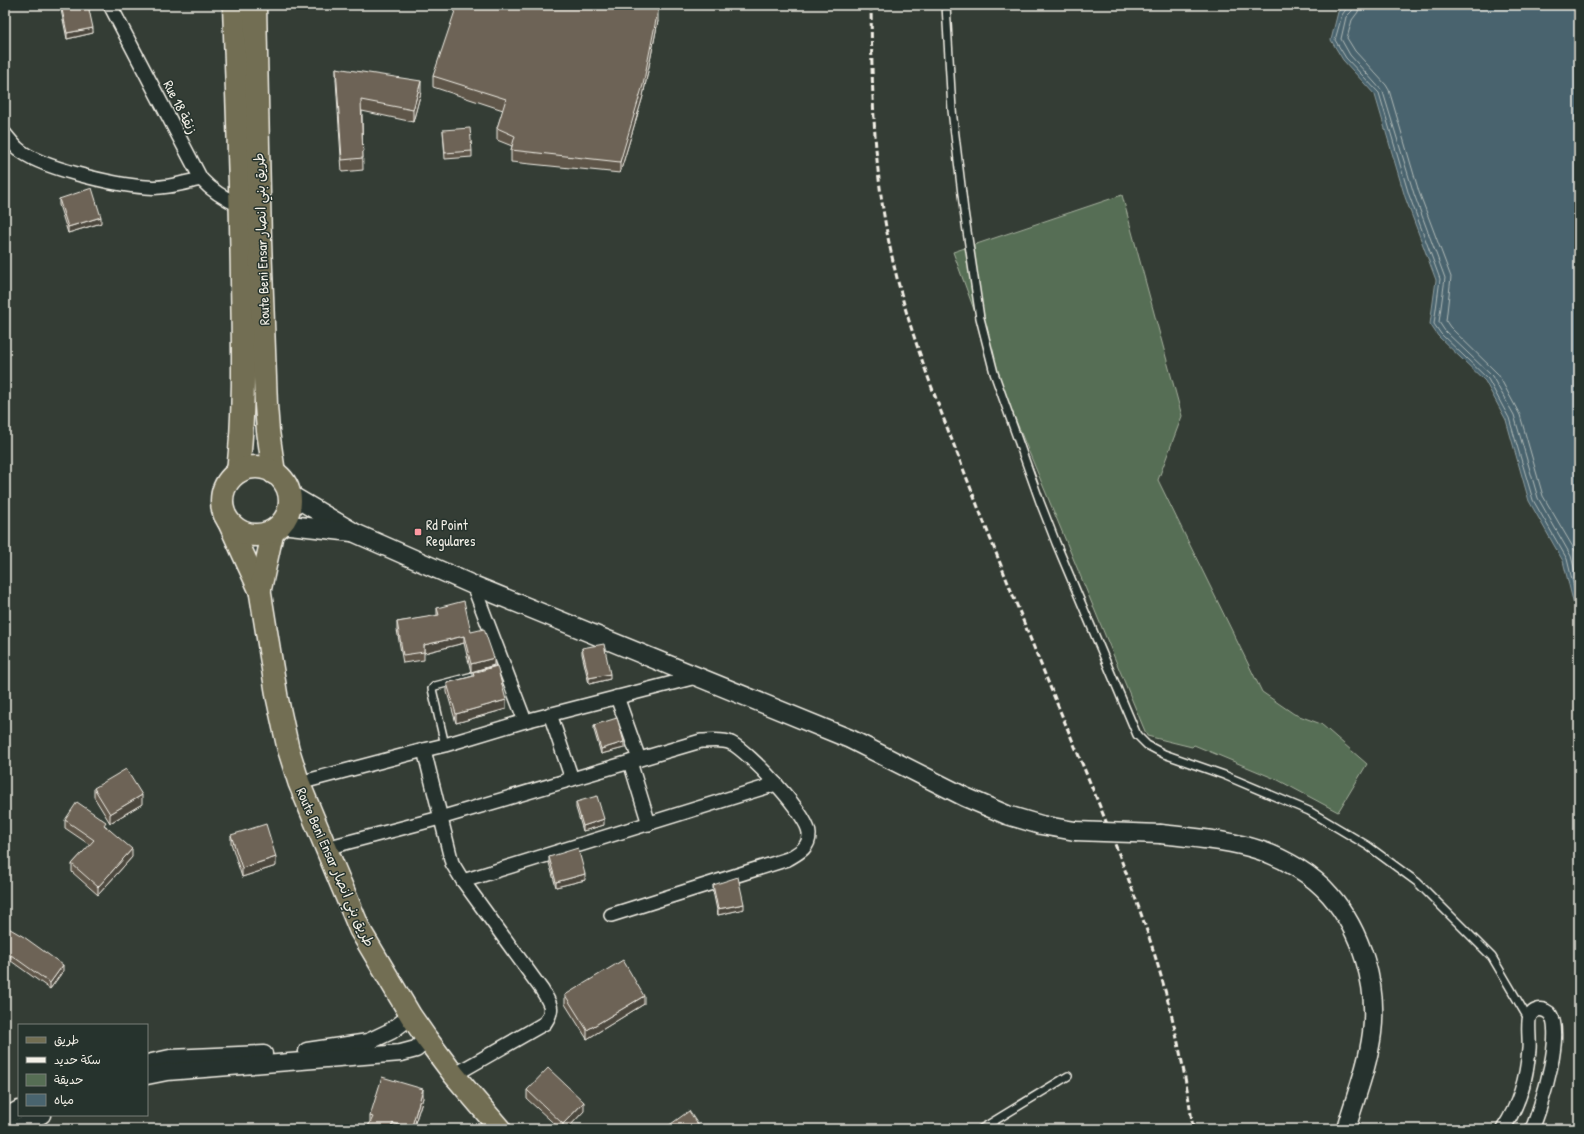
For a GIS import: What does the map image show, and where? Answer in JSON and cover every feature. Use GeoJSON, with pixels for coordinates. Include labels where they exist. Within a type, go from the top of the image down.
{"type":"FeatureCollection","features":[{"type":"Feature","properties":{"kind":"highway","name":"Route Beni Ensar طريق بني انصار"},"geometry":{"type":"LineString","coordinates":[[234,5],[241,206],[244,387],[242,439],[238,472]]}},
{"type":"Feature","properties":{"kind":"highway","name":"Route Beni Ensar طريق بني انصار"},"geometry":{"type":"LineString","coordinates":[[255,5],[266,405],[274,473]]}},
{"type":"Feature","properties":{"kind":"highway"},"geometry":{"type":"LineString","coordinates":[[250,468],[262,468],[274,473],[284,482],[290,494],[289,510],[277,527],[262,535],[249,535],[237,530],[228,521],[223,511],[222,500],[224,489],[230,479],[238,472],[250,468]]}},
{"type":"Feature","properties":{"kind":"main road"},"geometry":{"type":"LineString","coordinates":[[290,494],[355,532],[473,585],[850,739],[965,797],[1006,815],[1041,825],[1075,831],[1161,834],[1229,843],[1259,850],[1286,861],[1298,868],[1330,894],[1340,909],[1364,955],[1368,967],[1372,1000],[1372,1032],[1368,1058],[1346,1129]]}},
{"type":"Feature","properties":{"kind":"main road","name":"Route Beni Ensar طريق بني انصار"},"geometry":{"type":"LineString","coordinates":[[228,521],[260,591],[276,697],[288,748],[299,783],[360,930],[411,1016],[427,1039],[454,1075],[500,1129]]}},
{"type":"Feature","properties":{"kind":"main road","name":"Route Beni Ensar طريق بني انصار"},"geometry":{"type":"LineString","coordinates":[[260,591],[277,527]]}},
{"type":"Feature","properties":{"kind":"main road"},"geometry":{"type":"LineString","coordinates":[[277,527],[355,532]]}},
{"type":"Feature","properties":{"kind":"street","name":"Rue 18 زنقة"},"geometry":{"type":"LineString","coordinates":[[110,5],[200,179],[218,195],[241,206]]}},
{"type":"Feature","properties":{"kind":"street"},"geometry":{"type":"LineString","coordinates":[[5,134],[18,149],[45,164],[114,182],[147,187],[175,185],[200,179]]}},
{"type":"Feature","properties":{"kind":"street"},"geometry":{"type":"LineString","coordinates":[[473,585],[525,721]]}},
{"type":"Feature","properties":{"kind":"street"},"geometry":{"type":"LineString","coordinates":[[299,783],[445,745],[550,714],[696,677]]}},
{"type":"Feature","properties":{"kind":"street"},"geometry":{"type":"LineString","coordinates":[[617,697],[649,824]]}},
{"type":"Feature","properties":{"kind":"street"},"geometry":{"type":"LineString","coordinates":[[550,714],[572,779]]}},
{"type":"Feature","properties":{"kind":"street"},"geometry":{"type":"LineString","coordinates":[[326,848],[440,818],[701,741],[730,742],[746,753],[776,784],[803,818],[810,833],[808,842],[802,851],[788,859],[611,915]]}},
{"type":"Feature","properties":{"kind":"street"},"geometry":{"type":"LineString","coordinates":[[424,750],[452,863],[463,881],[550,1003],[551,1014],[545,1023],[454,1075]]}},
{"type":"Feature","properties":{"kind":"street"},"geometry":{"type":"LineString","coordinates":[[463,881],[776,784]]}},
{"type":"Feature","properties":{"kind":"street"},"geometry":{"type":"LineString","coordinates":[[1503,1129],[1512,1115],[1521,1094],[1529,1049],[1529,1020],[1534,1011],[1539,1009],[1544,1010],[1552,1017],[1554,1031],[1554,1053],[1542,1103],[1532,1129]]}},
{"type":"Feature","properties":{"kind":"street"},"geometry":{"type":"LineString","coordinates":[[148,1076],[167,1072],[372,1048],[411,1016]]}},
{"type":"Feature","properties":{"kind":"street"},"geometry":{"type":"LineString","coordinates":[[148,1063],[170,1058],[316,1050],[372,1048],[401,1053],[416,1049],[427,1039]]}},
{"type":"Feature","properties":{"kind":"street"},"geometry":{"type":"LineString","coordinates":[[5,1116],[18,1110]]}},
{"type":"Feature","properties":{"kind":"street"},"geometry":{"type":"LineString","coordinates":[[15,1129],[40,1116]]}},
{"type":"Feature","properties":{"kind":"lane"},"geometry":{"type":"LineString","coordinates":[[946,5],[952,110],[964,211],[980,318],[994,373],[1056,543],[1137,735],[1146,745],[1164,754],[1237,780],[1309,811],[1368,846],[1416,882],[1492,957],[1529,1020]]}},
{"type":"Feature","properties":{"kind":"lane"},"geometry":{"type":"LineString","coordinates":[[445,745],[432,689],[435,686],[504,668]]}},
{"type":"Feature","properties":{"kind":"lane"},"geometry":{"type":"LineString","coordinates":[[981,1129],[1068,1076]]}},
{"type":"Feature","properties":{"kind":"green space"},"geometry":{"type":"Polygon","coordinates":[[[1122,195],[1182,416],[1158,480],[1262,692],[1294,714],[1321,724],[1367,764],[1338,812],[1278,780],[1194,745],[1192,747],[1147,736],[1004,392],[953,252],[1122,195]]]}},
{"type":"Feature","properties":{"kind":"water"},"geometry":{"type":"Polygon","coordinates":[[[1345,5],[1579,5],[1579,625],[1563,561],[1529,501],[1506,420],[1485,381],[1438,336],[1430,324],[1436,280],[1405,197],[1375,95],[1343,60],[1331,40],[1338,12],[1345,5]]]}},
{"type":"Feature","properties":{"kind":"building"},"geometry":{"type":"Polygon","coordinates":[[[61,5],[88,5],[93,28],[67,33],[61,5]]]}},
{"type":"Feature","properties":{"kind":"building"},"geometry":{"type":"Polygon","coordinates":[[[457,5],[637,5],[658,10],[643,85],[620,162],[511,150],[515,136],[497,128],[506,99],[433,76],[457,5]]]}},
{"type":"Feature","properties":{"kind":"building"},"geometry":{"type":"Polygon","coordinates":[[[336,68],[421,81],[413,110],[361,100],[363,158],[342,160],[336,68]]]}},
{"type":"Feature","properties":{"kind":"building"},"geometry":{"type":"Polygon","coordinates":[[[470,128],[472,151],[445,153],[443,130],[470,128]]]}},
{"type":"Feature","properties":{"kind":"building"},"geometry":{"type":"Polygon","coordinates":[[[92,188],[101,217],[68,227],[59,199],[92,188]]]}},
{"type":"Feature","properties":{"kind":"building"},"geometry":{"type":"Polygon","coordinates":[[[464,601],[471,632],[484,629],[494,658],[471,664],[464,636],[424,645],[424,652],[403,655],[397,622],[439,615],[437,608],[464,601]]]}},
{"type":"Feature","properties":{"kind":"building"},"geometry":{"type":"Polygon","coordinates":[[[604,644],[610,674],[589,678],[582,648],[604,644]]]}},
{"type":"Feature","properties":{"kind":"building"},"geometry":{"type":"Polygon","coordinates":[[[497,666],[506,700],[456,714],[447,683],[474,676],[473,673],[497,666]]]}},
{"type":"Feature","properties":{"kind":"building"},"geometry":{"type":"Polygon","coordinates":[[[617,718],[624,742],[601,749],[594,725],[617,718]]]}},
{"type":"Feature","properties":{"kind":"building"},"geometry":{"type":"Polygon","coordinates":[[[126,769],[142,795],[110,814],[94,788],[126,769]]]}},
{"type":"Feature","properties":{"kind":"building"},"geometry":{"type":"Polygon","coordinates":[[[597,796],[604,819],[583,826],[576,802],[597,796]]]}},
{"type":"Feature","properties":{"kind":"building"},"geometry":{"type":"Polygon","coordinates":[[[77,802],[106,822],[104,825],[132,849],[98,887],[72,864],[94,840],[65,820],[77,802]]]}},
{"type":"Feature","properties":{"kind":"building"},"geometry":{"type":"Polygon","coordinates":[[[266,824],[276,857],[242,868],[231,835],[266,824]]]}},
{"type":"Feature","properties":{"kind":"building"},"geometry":{"type":"Polygon","coordinates":[[[578,848],[585,874],[556,882],[549,857],[578,848]]]}},
{"type":"Feature","properties":{"kind":"building"},"geometry":{"type":"Polygon","coordinates":[[[738,877],[744,904],[718,909],[713,885],[738,877]]]}},
{"type":"Feature","properties":{"kind":"building"},"geometry":{"type":"Polygon","coordinates":[[[5,926],[24,937],[63,965],[50,983],[11,955],[5,965],[5,926]]]}},
{"type":"Feature","properties":{"kind":"building"},"geometry":{"type":"Polygon","coordinates":[[[623,960],[644,996],[587,1030],[565,995],[623,960]]]}},
{"type":"Feature","properties":{"kind":"building"},"geometry":{"type":"Polygon","coordinates":[[[548,1068],[584,1102],[563,1124],[527,1090],[548,1068]]]}},
{"type":"Feature","properties":{"kind":"building"},"geometry":{"type":"Polygon","coordinates":[[[382,1077],[423,1089],[411,1129],[393,1123],[390,1129],[367,1129],[373,1117],[370,1116],[382,1077]]]}},
{"type":"Feature","properties":{"kind":"building"},"geometry":{"type":"Polygon","coordinates":[[[689,1111],[701,1129],[664,1129],[689,1111]]]}},
{"type":"Feature","properties":{"kind":"railway"},"geometry":{"type":"LineString","coordinates":[[871,5],[873,98],[880,191],[891,252],[905,308],[923,363],[953,444],[1025,626],[1110,831],[1146,928],[1163,984],[1178,1042],[1193,1129]]}},
{"type":"Feature","properties":{"kind":"place","name":"Rd Point Regulares"},"geometry":{"type":"Point","coordinates":[418,532]}}]}
